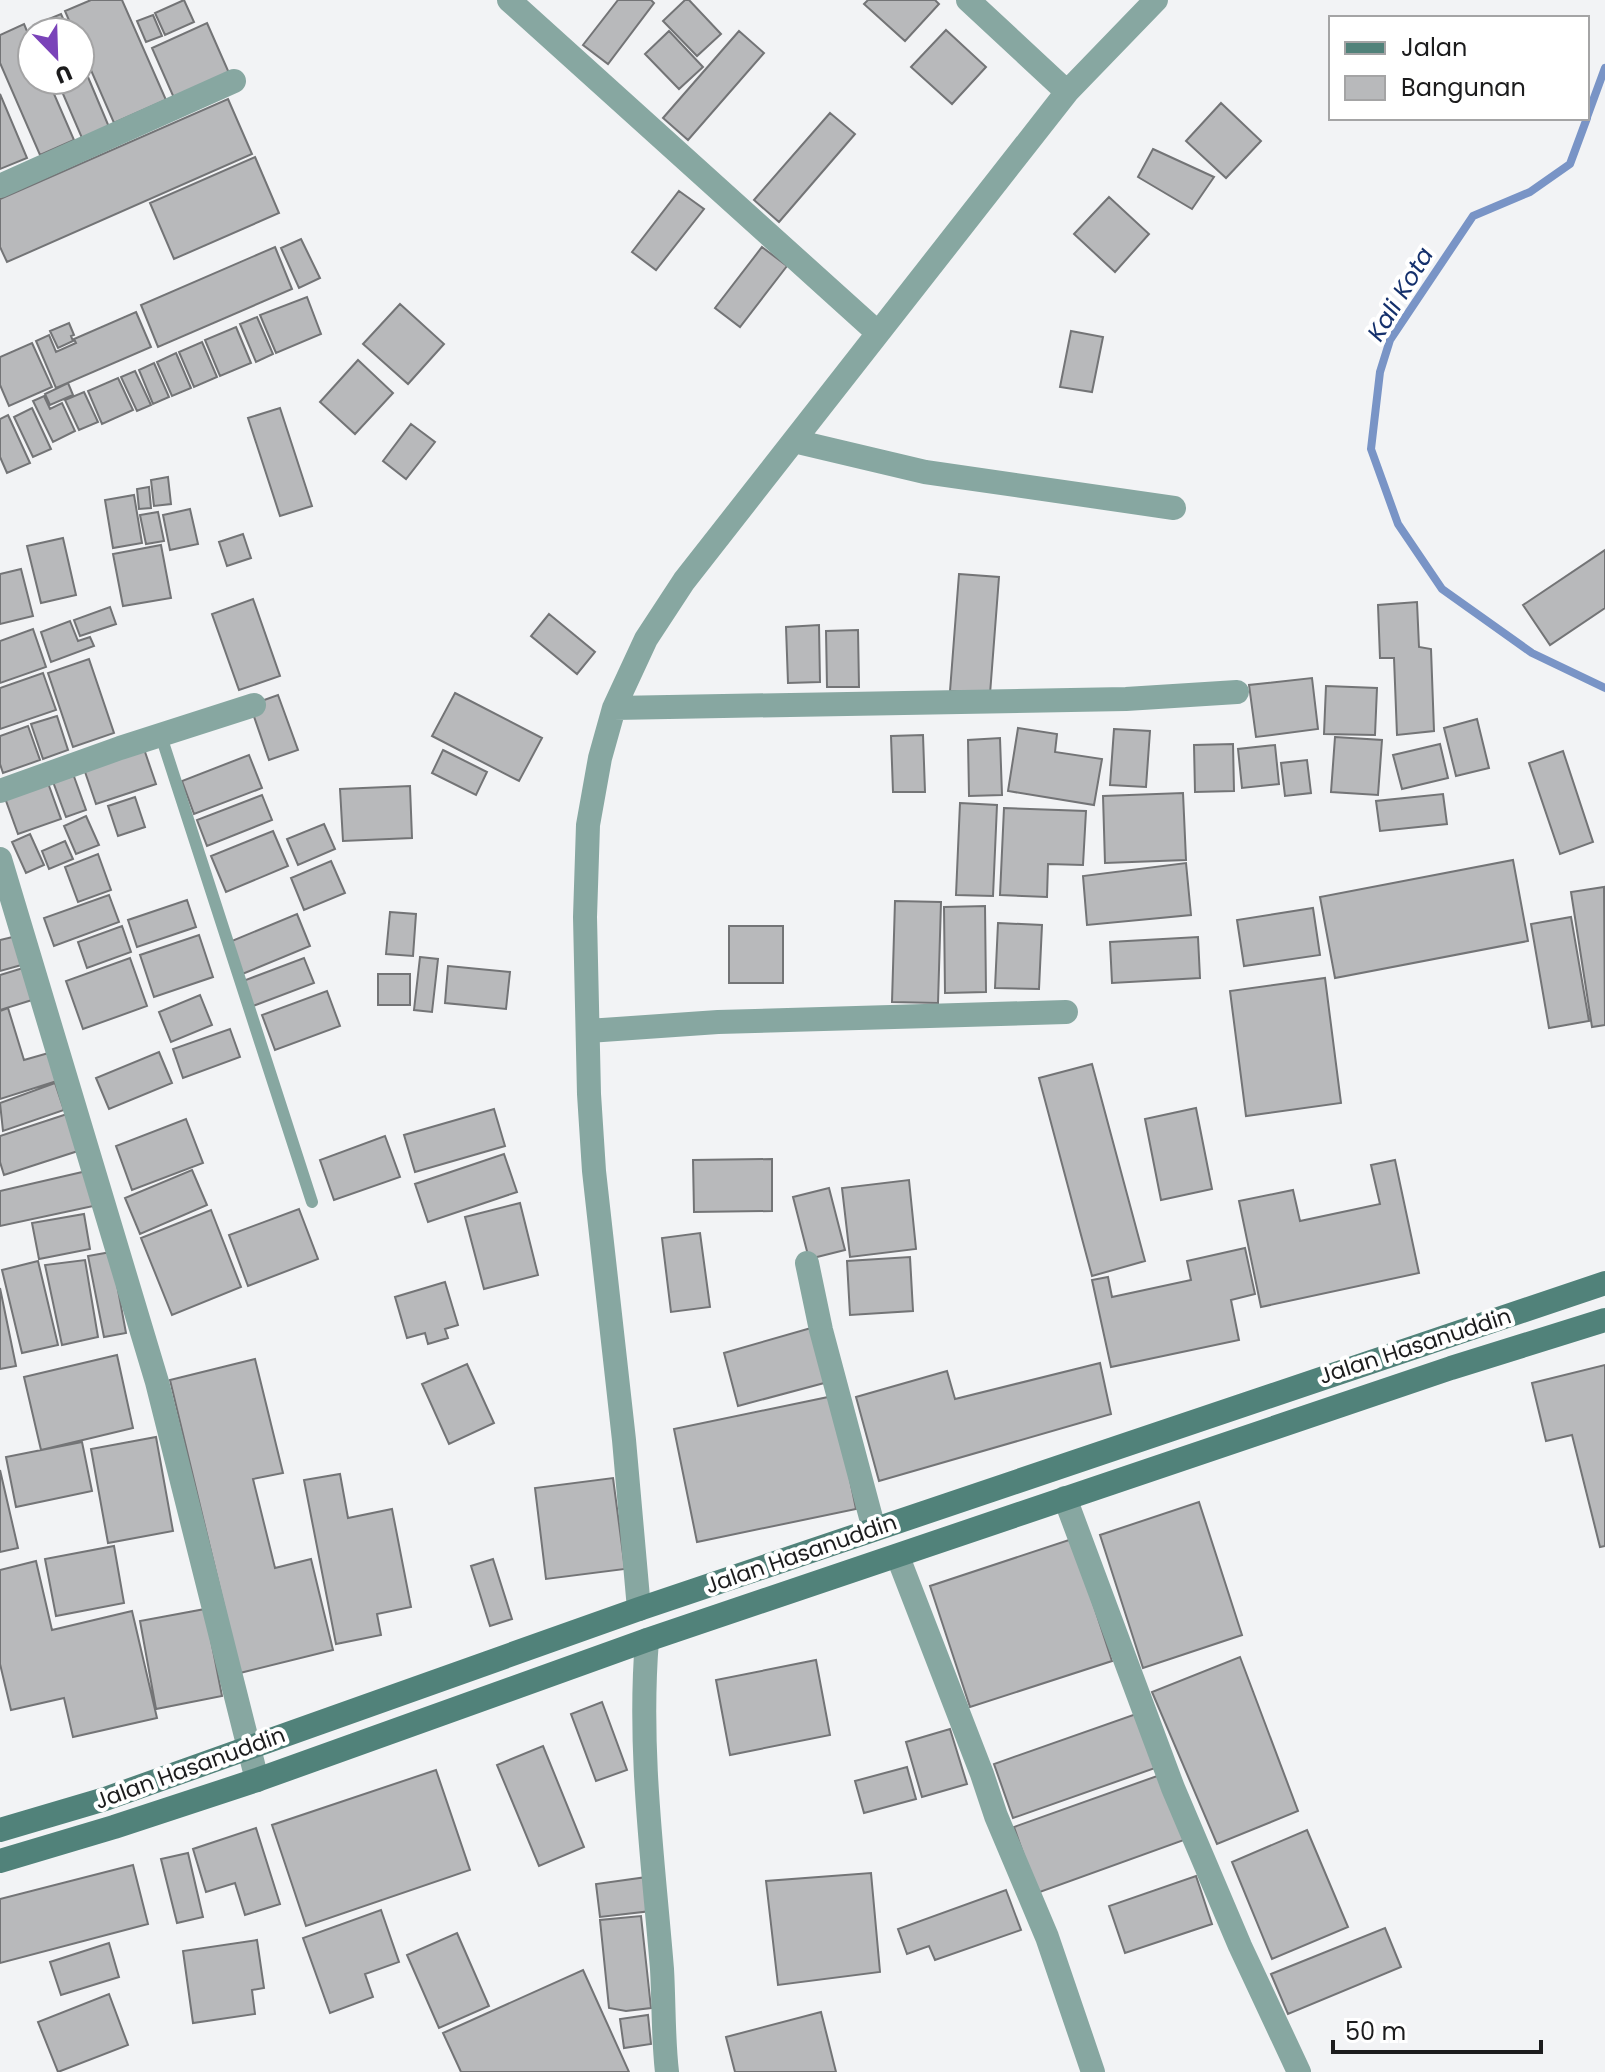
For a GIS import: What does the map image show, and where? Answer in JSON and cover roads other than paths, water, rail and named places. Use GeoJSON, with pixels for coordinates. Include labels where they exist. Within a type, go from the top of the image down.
{"type":"FeatureCollection","features":[{"type":"Feature","properties":{"kind":"street"},"geometry":{"type":"LineString","coordinates":[[509,0],[878,333]]}},
{"type":"Feature","properties":{"kind":"street"},"geometry":{"type":"LineString","coordinates":[[968,0],[1067,92]]}},
{"type":"Feature","properties":{"kind":"street"},"geometry":{"type":"LineString","coordinates":[[639,1609],[594,1171],[588,1031],[585,917],[588,825],[600,758],[614,708],[646,639],[684,581],[1067,92],[1156,0]]}},
{"type":"Feature","properties":{"kind":"street"},"geometry":{"type":"LineString","coordinates":[[0,186],[234,81]]}},
{"type":"Feature","properties":{"kind":"street"},"geometry":{"type":"LineString","coordinates":[[794,441],[925,472],[1174,508]]}},
{"type":"Feature","properties":{"kind":"street"},"geometry":{"type":"LineString","coordinates":[[614,708],[1111,699],[1237,692]]}},
{"type":"Feature","properties":{"kind":"street"},"geometry":{"type":"LineString","coordinates":[[0,791],[254,705]]}},
{"type":"Feature","properties":{"kind":"street"},"geometry":{"type":"LineString","coordinates":[[0,859],[157,1382],[257,1780]]}},
{"type":"Feature","properties":{"kind":"street"},"geometry":{"type":"LineString","coordinates":[[588,1031],[867,1016],[1066,1012]]}},
{"type":"Feature","properties":{"kind":"street"},"geometry":{"type":"LineString","coordinates":[[807,1263],[821,1330],[874,1529]]}},
{"type":"Feature","properties":{"kind":"street","name":"Jalan Hasanuddin"},"geometry":{"type":"LineString","coordinates":[[0,1830],[105,1799],[639,1609],[1605,1283]]}},
{"type":"Feature","properties":{"kind":"street","name":"Jalan Hasanuddin"},"geometry":{"type":"LineString","coordinates":[[0,1861],[257,1780],[647,1640],[1451,1368],[1605,1320]]}},
{"type":"Feature","properties":{"kind":"street"},"geometry":{"type":"LineString","coordinates":[[1442,1337],[1451,1368]]}},
{"type":"Feature","properties":{"kind":"street"},"geometry":{"type":"LineString","coordinates":[[1065,1498],[1173,1788],[1240,1946],[1299,2072]]}},
{"type":"Feature","properties":{"kind":"street"},"geometry":{"type":"LineString","coordinates":[[898,1557],[996,1816],[1047,1937],[1093,2072]]}},
{"type":"Feature","properties":{"kind":"street"},"geometry":{"type":"LineString","coordinates":[[647,1640],[642,1696],[667,2072]]}},
{"type":"Feature","properties":{"kind":"lane"},"geometry":{"type":"LineString","coordinates":[[161,736],[312,1202]]}},
{"type":"Feature","properties":{"kind":"waterway","name":"Kali Kota"},"geometry":{"type":"LineString","coordinates":[[1589,112],[1605,68]]}},
{"type":"Feature","properties":{"kind":"waterway","name":"Kali Kota"},"geometry":{"type":"LineString","coordinates":[[1586,120],[1570,164],[1530,192],[1473,216],[1390,340],[1380,372],[1371,449],[1398,524],[1442,589],[1532,653],[1605,688]]}}]}
